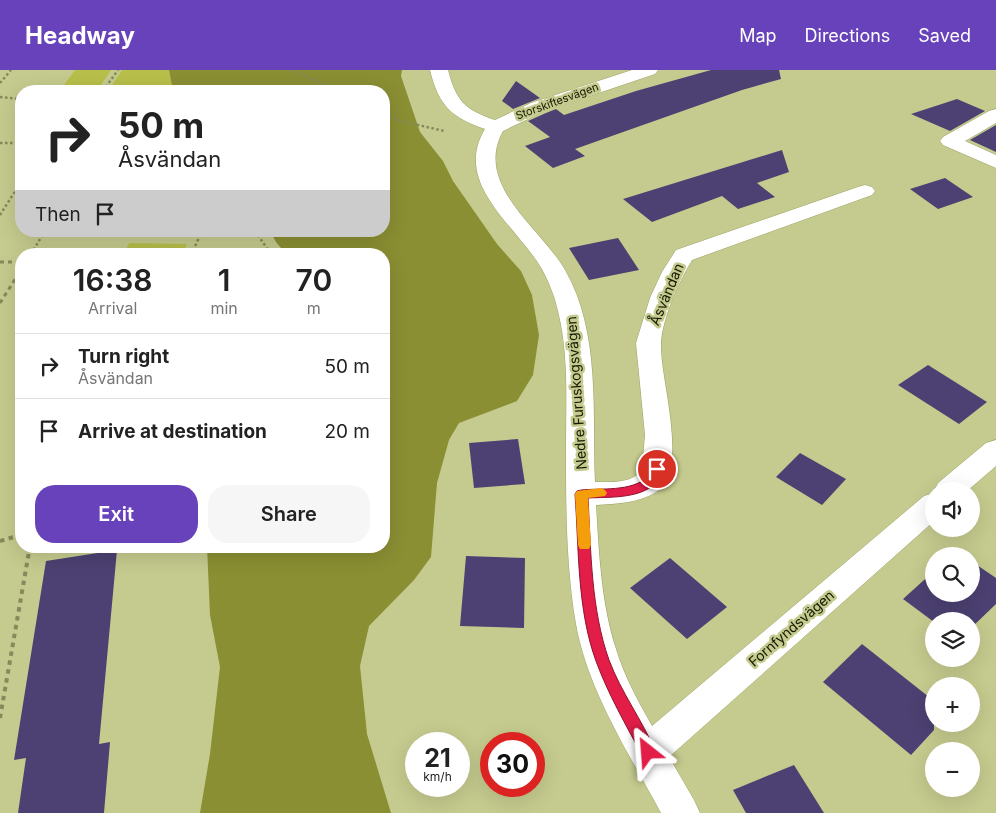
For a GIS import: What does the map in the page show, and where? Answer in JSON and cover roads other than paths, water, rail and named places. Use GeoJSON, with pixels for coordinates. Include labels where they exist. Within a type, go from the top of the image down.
{"type":"FeatureCollection","features":[{"type":"Feature","properties":{"kind":"street"},"geometry":{"type":"LineString","coordinates":[[439,70],[446,97],[453,105],[493,132]]}},
{"type":"Feature","properties":{"kind":"street","name":"Storskiftesvägen"},"geometry":{"type":"LineString","coordinates":[[493,132],[511,118],[538,107],[649,70]]}},
{"type":"Feature","properties":{"kind":"street"},"geometry":{"type":"LineString","coordinates":[[996,115],[950,141],[996,162]]}},
{"type":"Feature","properties":{"kind":"street","name":"Nedre Furuskogsvägen"},"geometry":{"type":"LineString","coordinates":[[493,132],[485,152],[485,166],[491,183],[502,201],[552,268],[563,288],[571,311],[580,405],[581,494],[588,593],[602,660],[615,690],[681,813]]}},
{"type":"Feature","properties":{"kind":"street","name":"Åsvändan"},"geometry":{"type":"LineString","coordinates":[[581,494],[624,492],[639,487],[651,480],[657,469],[660,449],[648,344],[652,323],[684,255],[865,191]]}},
{"type":"Feature","properties":{"kind":"street"},"geometry":{"type":"LineString","coordinates":[[959,482],[996,450]]}},
{"type":"Feature","properties":{"kind":"street","name":"Fornfyndsvägen"},"geometry":{"type":"LineString","coordinates":[[648,752],[925,512]]}}]}
